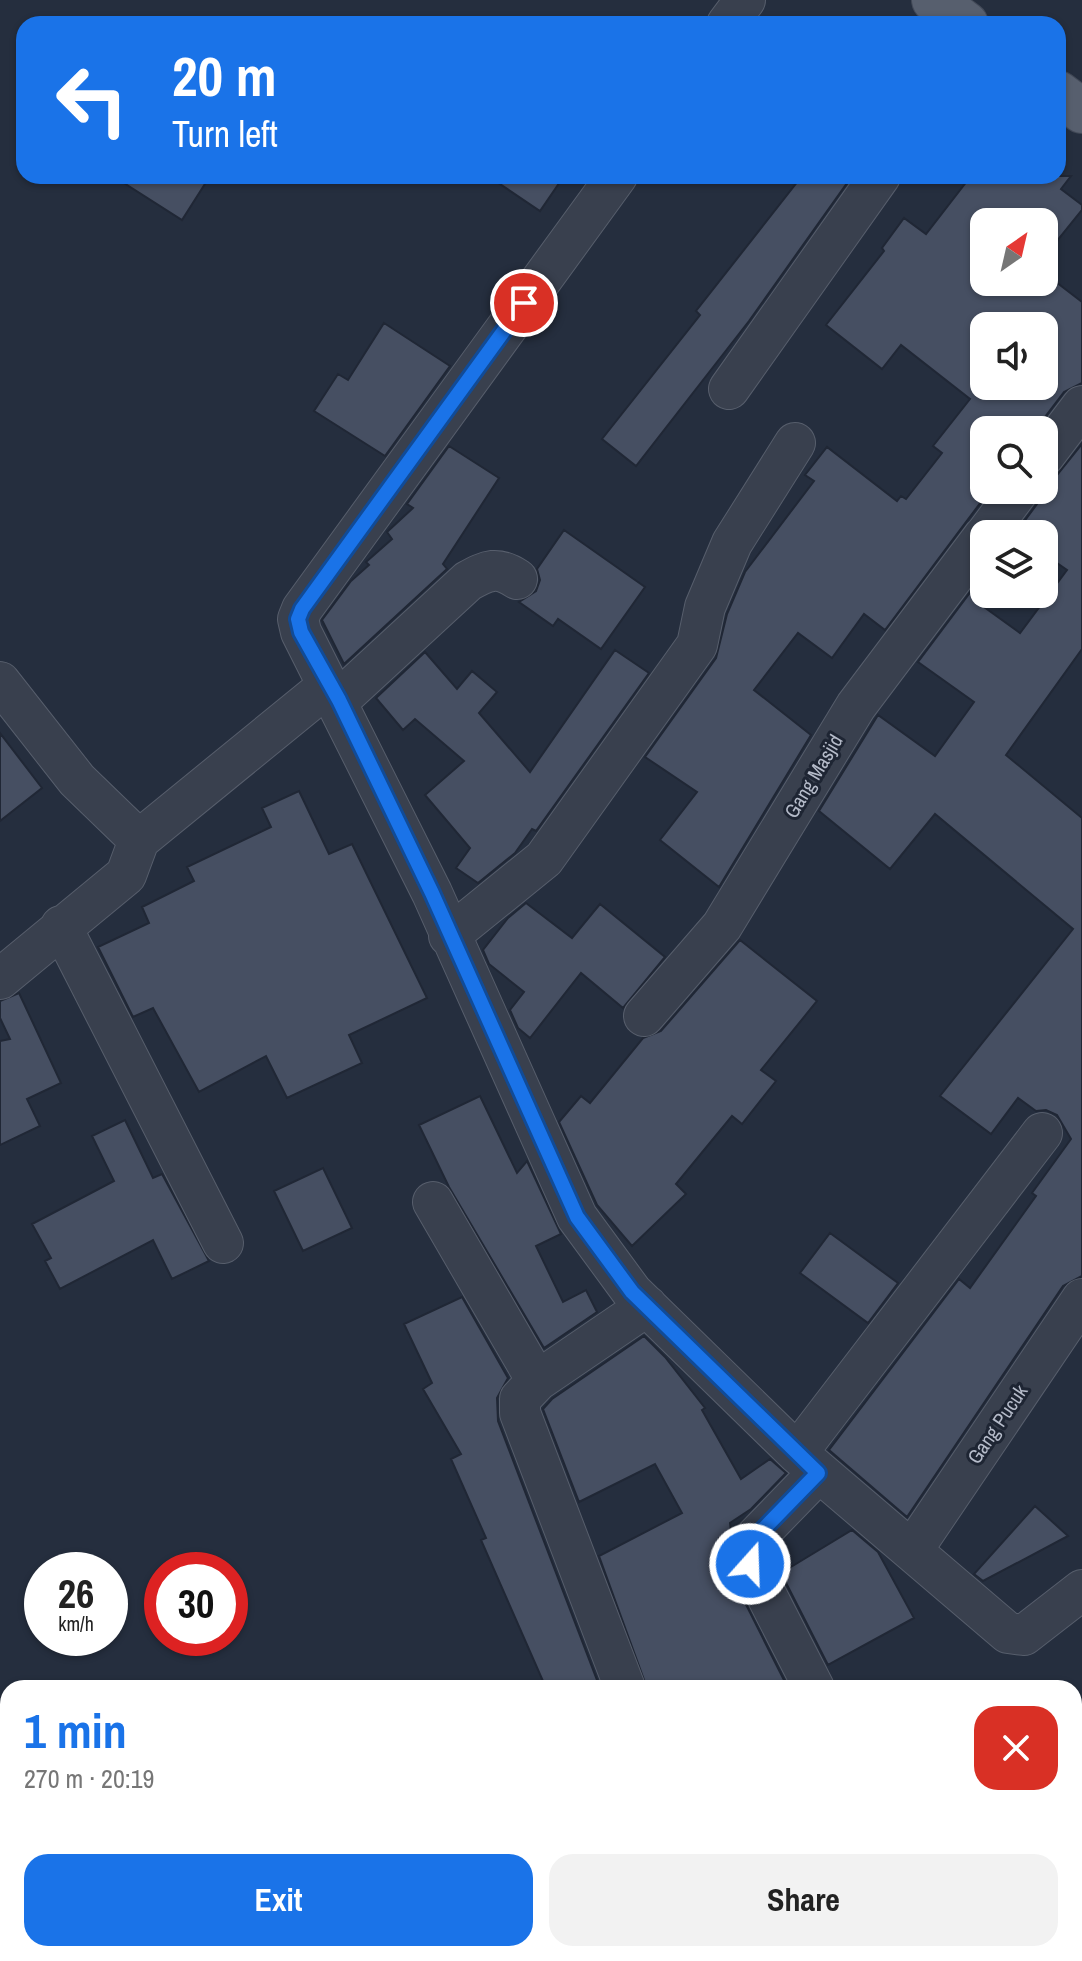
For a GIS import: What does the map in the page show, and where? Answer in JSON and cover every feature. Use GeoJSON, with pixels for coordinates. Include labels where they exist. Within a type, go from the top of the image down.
{"type":"FeatureCollection","features":[{"type":"Feature","properties":{"kind":"main road"},"geometry":{"type":"LineString","coordinates":[[934,0],[955,16]]}},
{"type":"Feature","properties":{"kind":"street"},"geometry":{"type":"LineString","coordinates":[[611,184],[302,609],[298,619],[301,632],[334,693],[449,936],[577,1217],[647,1306],[807,1463],[913,1549],[1008,1633],[1024,1635],[1082,1590]]}},
{"type":"Feature","properties":{"kind":"street"},"geometry":{"type":"LineString","coordinates":[[729,389],[874,184]]}},
{"type":"Feature","properties":{"kind":"street"},"geometry":{"type":"LineString","coordinates":[[1058,438],[1082,406]]}},
{"type":"Feature","properties":{"kind":"street"},"geometry":{"type":"LineString","coordinates":[[449,936],[544,859],[697,645],[705,607],[732,543],[795,443]]}},
{"type":"Feature","properties":{"kind":"street","name":"Gang Masjid"},"geometry":{"type":"LineString","coordinates":[[996,520],[1008,504]]}},
{"type":"Feature","properties":{"kind":"street","name":"Gang Masjid"},"geometry":{"type":"LineString","coordinates":[[644,1016],[722,926],[856,706],[970,555]]}},
{"type":"Feature","properties":{"kind":"street"},"geometry":{"type":"LineString","coordinates":[[5,960],[86,910],[126,875],[139,840],[334,693],[468,581],[493,569],[501,569],[517,579]]}},
{"type":"Feature","properties":{"kind":"street"},"geometry":{"type":"LineString","coordinates":[[0,682],[77,780],[139,840]]}},
{"type":"Feature","properties":{"kind":"street"},"geometry":{"type":"LineString","coordinates":[[61,926],[223,1243]]}},
{"type":"Feature","properties":{"kind":"street"},"geometry":{"type":"LineString","coordinates":[[810,1680],[747,1557],[750,1543],[1042,1133]]}},
{"type":"Feature","properties":{"kind":"street"},"geometry":{"type":"LineString","coordinates":[[433,1202],[537,1381]]}},
{"type":"Feature","properties":{"kind":"street","name":"Gang Pucuk"},"geometry":{"type":"LineString","coordinates":[[913,1549],[1082,1299]]}},
{"type":"Feature","properties":{"kind":"street"},"geometry":{"type":"LineString","coordinates":[[622,1680],[520,1413],[520,1399],[537,1381],[647,1306]]}},
{"type":"Feature","properties":{"kind":"building"},"geometry":{"type":"Polygon","coordinates":[[[126,184],[205,184],[182,220],[126,184]]]}},
{"type":"Feature","properties":{"kind":"building"},"geometry":{"type":"Polygon","coordinates":[[[500,184],[559,184],[540,211],[500,184]]]}},
{"type":"Feature","properties":{"kind":"building"},"geometry":{"type":"Polygon","coordinates":[[[796,184],[846,184],[749,321],[636,466],[602,439],[700,315],[696,311],[796,184]]]}},
{"type":"Feature","properties":{"kind":"building"},"geometry":{"type":"Polygon","coordinates":[[[965,184],[1065,184],[1061,189],[1082,205],[1082,210],[1058,240],[1058,208],[970,208],[970,296],[1058,296],[1058,284],[1082,302],[1082,383],[1064,392],[1058,400],[1058,312],[970,312],[970,399],[901,345],[882,369],[826,325],[884,251],[882,248],[904,218],[926,234],[965,184]]]}},
{"type":"Feature","properties":{"kind":"building"},"geometry":{"type":"Polygon","coordinates":[[[384,323],[450,366],[385,456],[314,411],[338,374],[348,380],[384,323]]]}},
{"type":"Feature","properties":{"kind":"building"},"geometry":{"type":"Polygon","coordinates":[[[970,399],[1058,400],[1046,416],[970,416],[970,504],[980,504],[885,630],[864,614],[832,658],[798,633],[754,690],[811,735],[719,887],[660,840],[697,792],[645,757],[716,658],[727,614],[745,572],[814,481],[805,475],[827,447],[897,501],[901,496],[906,499],[942,453],[933,446],[970,399]]]}},
{"type":"Feature","properties":{"kind":"building"},"geometry":{"type":"Polygon","coordinates":[[[1082,444],[1082,649],[1006,755],[1082,818],[1082,1276],[1063,1286],[907,1517],[829,1450],[959,1279],[970,1288],[1036,1196],[1032,1193],[1071,1139],[1057,1115],[1046,1110],[1036,1111],[1018,1098],[991,1134],[940,1096],[1073,929],[935,814],[890,869],[819,811],[878,715],[935,756],[974,702],[918,662],[970,593],[970,608],[985,608],[1020,633],[1039,608],[1058,608],[1058,582],[1067,570],[1058,564],[1058,520],[1025,520],[1037,504],[1058,504],[1058,474],[1082,444]]]}},
{"type":"Feature","properties":{"kind":"building"},"geometry":{"type":"Polygon","coordinates":[[[449,446],[499,478],[443,564],[447,569],[344,664],[322,620],[351,581],[369,565],[366,562],[392,539],[387,532],[413,508],[407,504],[449,446]]]}},
{"type":"Feature","properties":{"kind":"building"},"geometry":{"type":"Polygon","coordinates":[[[564,530],[645,587],[601,649],[558,619],[553,626],[519,602],[536,591],[540,580],[537,569],[564,530]]]}},
{"type":"Feature","properties":{"kind":"building"},"geometry":{"type":"Polygon","coordinates":[[[615,650],[649,673],[536,831],[532,829],[515,853],[478,883],[456,868],[470,848],[425,795],[464,761],[415,719],[403,730],[376,698],[425,652],[457,689],[472,671],[497,692],[479,713],[530,772],[615,650]]]}},
{"type":"Feature","properties":{"kind":"building"},"geometry":{"type":"Polygon","coordinates":[[[0,733],[42,788],[0,821],[0,733]]]}},
{"type":"Feature","properties":{"kind":"building"},"geometry":{"type":"Polygon","coordinates":[[[299,791],[329,854],[352,844],[427,998],[349,1035],[362,1063],[287,1098],[266,1056],[199,1092],[153,1008],[133,1017],[98,947],[149,923],[142,907],[194,881],[187,867],[271,827],[262,808],[299,791]]]}},
{"type":"Feature","properties":{"kind":"building"},"geometry":{"type":"Polygon","coordinates":[[[526,903],[572,938],[600,904],[665,957],[623,1008],[581,973],[530,1038],[518,1028],[510,1010],[524,992],[489,964],[483,950],[508,918],[526,903]]]}},
{"type":"Feature","properties":{"kind":"building"},"geometry":{"type":"Polygon","coordinates":[[[740,940],[817,1001],[761,1070],[776,1081],[742,1124],[732,1116],[676,1184],[686,1194],[632,1246],[597,1205],[559,1122],[581,1096],[590,1103],[643,1038],[661,1031],[740,940]]]}},
{"type":"Feature","properties":{"kind":"building"},"geometry":{"type":"Polygon","coordinates":[[[19,993],[61,1083],[27,1099],[40,1126],[0,1145],[0,1041],[10,1039],[0,1018],[0,1001],[19,993]]]}},
{"type":"Feature","properties":{"kind":"building"},"geometry":{"type":"Polygon","coordinates":[[[480,1096],[517,1173],[527,1161],[561,1234],[536,1246],[563,1302],[586,1290],[597,1312],[544,1348],[449,1187],[419,1125],[480,1096]]]}},
{"type":"Feature","properties":{"kind":"building"},"geometry":{"type":"Polygon","coordinates":[[[125,1120],[153,1178],[162,1174],[209,1261],[172,1279],[153,1240],[60,1289],[45,1261],[51,1258],[32,1224],[114,1181],[92,1136],[125,1120]]]}},
{"type":"Feature","properties":{"kind":"building"},"geometry":{"type":"Polygon","coordinates":[[[323,1168],[352,1228],[303,1251],[274,1191],[323,1168]]]}},
{"type":"Feature","properties":{"kind":"building"},"geometry":{"type":"Polygon","coordinates":[[[830,1233],[898,1283],[868,1323],[800,1273],[830,1233]]]}},
{"type":"Feature","properties":{"kind":"building"},"geometry":{"type":"Polygon","coordinates":[[[462,1297],[508,1378],[497,1398],[498,1421],[597,1680],[542,1680],[481,1540],[486,1538],[451,1459],[461,1454],[423,1389],[432,1383],[404,1324],[462,1297]]]}},
{"type":"Feature","properties":{"kind":"building"},"geometry":{"type":"Polygon","coordinates":[[[644,1336],[665,1357],[705,1408],[702,1410],[741,1479],[770,1459],[786,1473],[751,1509],[730,1523],[731,1531],[719,1538],[727,1567],[784,1680],[644,1680],[599,1556],[682,1513],[655,1464],[579,1502],[543,1409],[552,1399],[644,1336]]]}},
{"type":"Feature","properties":{"kind":"building"},"geometry":{"type":"Polygon","coordinates":[[[1035,1506],[1068,1536],[983,1581],[974,1574],[1035,1506]]]}},
{"type":"Feature","properties":{"kind":"building"},"geometry":{"type":"Polygon","coordinates":[[[852,1530],[878,1552],[914,1618],[828,1665],[781,1573],[852,1530]]]}},
{"type":"Feature","properties":{"kind":"route"},"geometry":{"type":"LineString","coordinates":[[524,303],[302,609],[298,619],[301,632],[339,700],[432,893],[577,1217],[632,1292],[818,1473],[750,1543],[747,1557],[750,1564]]}}]}
